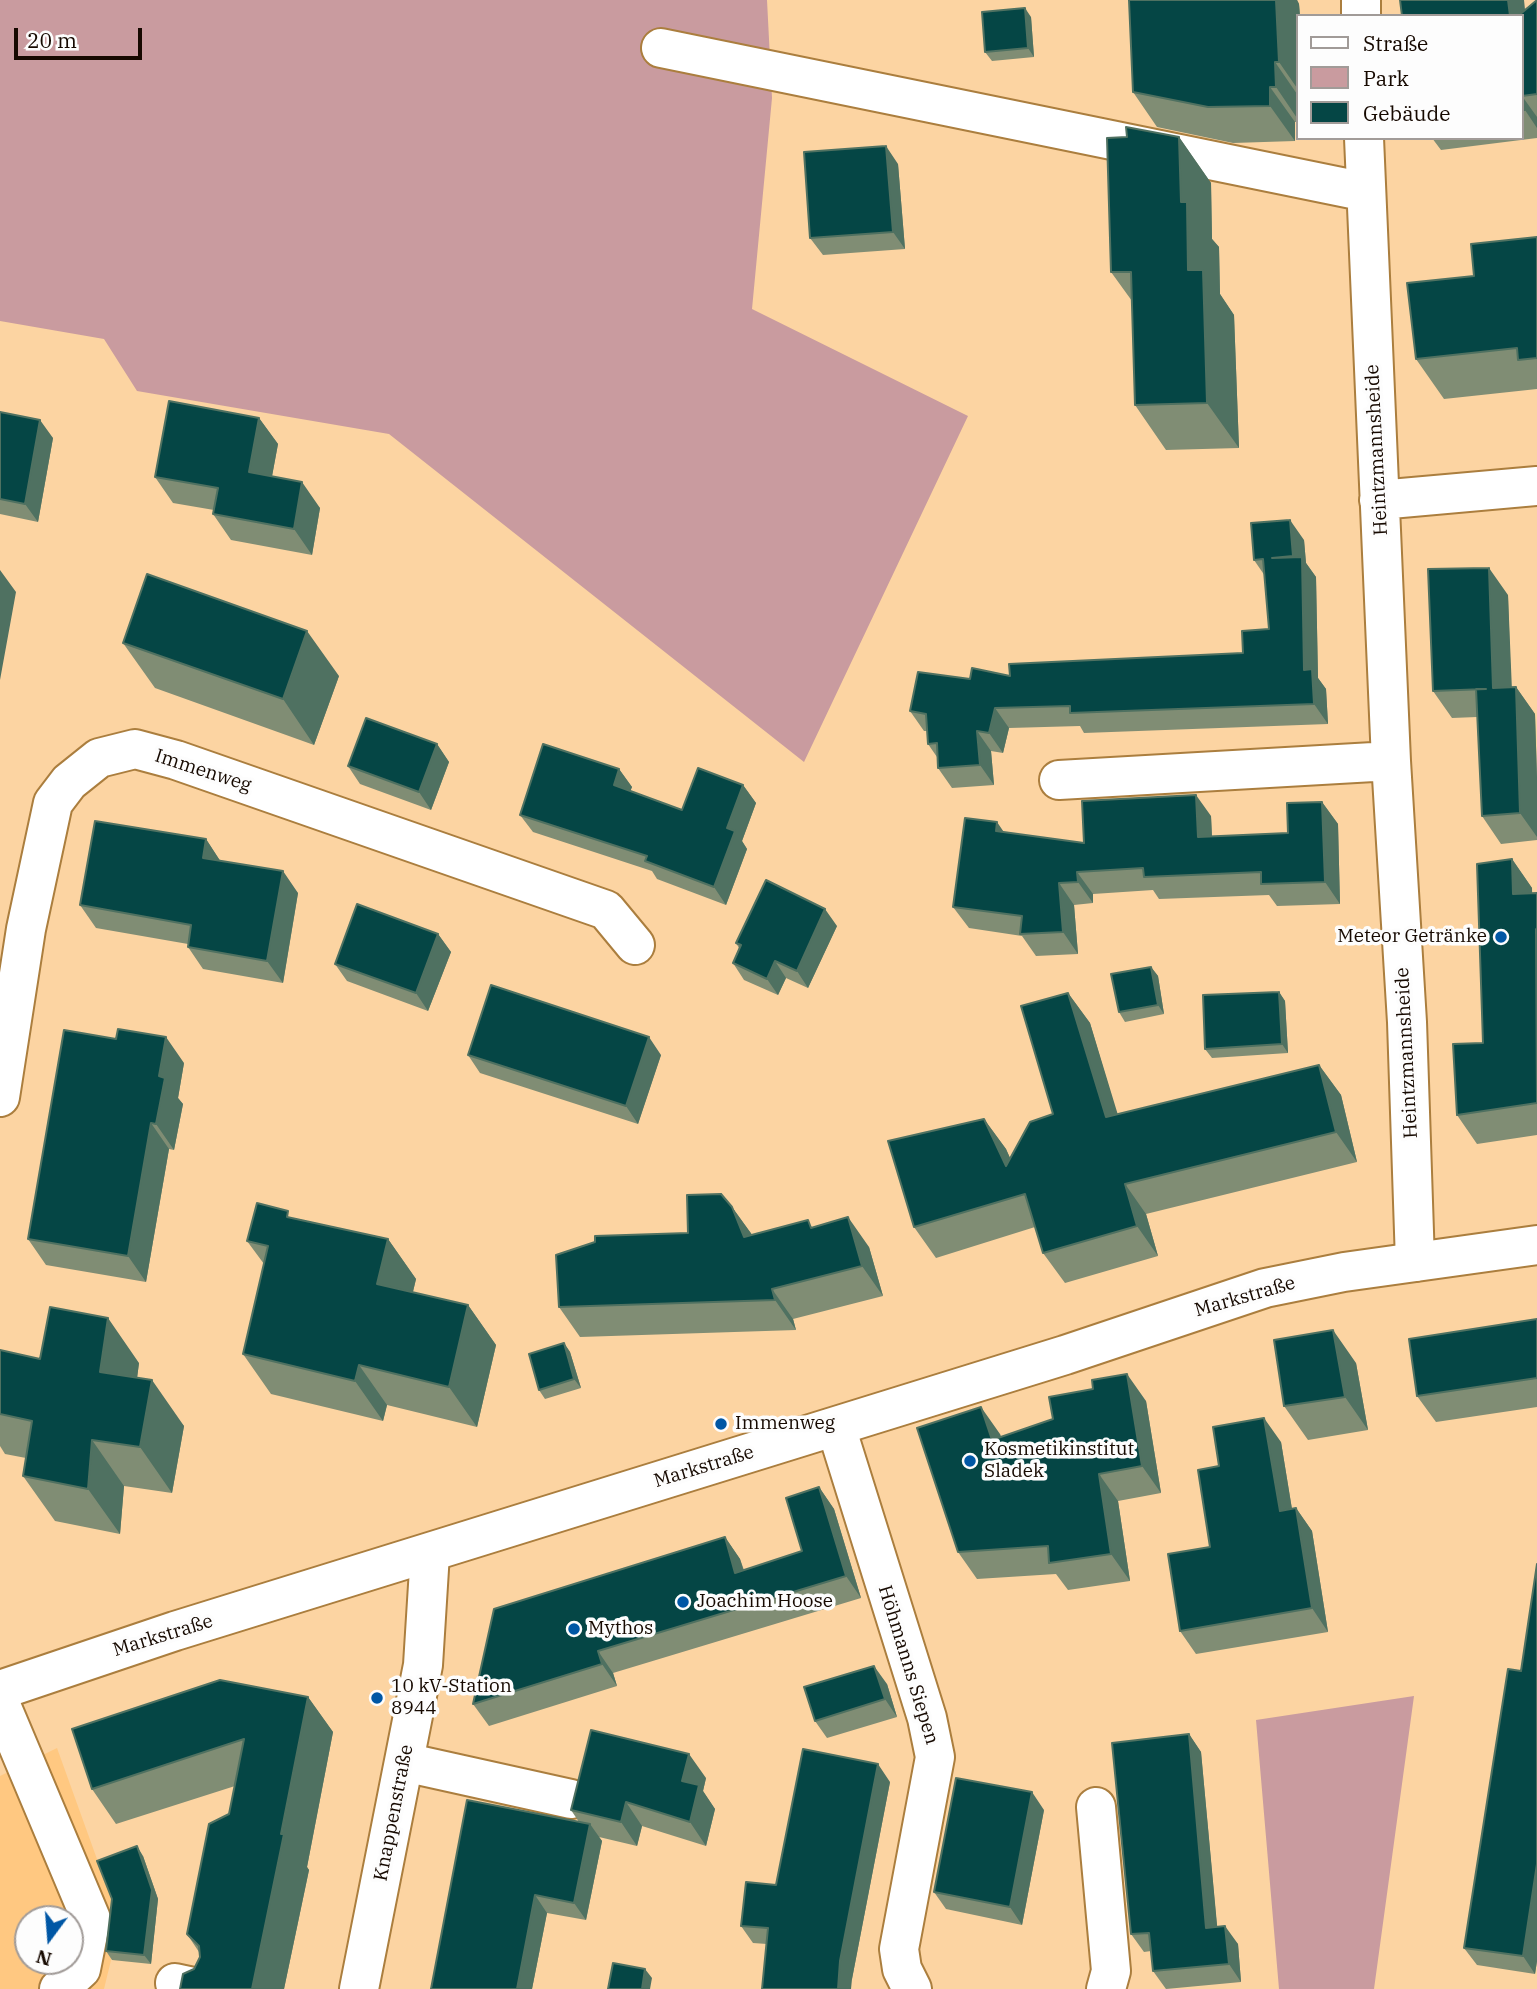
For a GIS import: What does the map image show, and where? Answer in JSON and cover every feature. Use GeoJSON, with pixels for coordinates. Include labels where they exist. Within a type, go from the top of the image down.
{"type":"FeatureCollection","features":[{"type":"Feature","properties":{"kind":"street"},"geometry":{"type":"LineString","coordinates":[[661,48],[1366,192]]}},
{"type":"Feature","properties":{"kind":"street","name":"Heintzmannsheide"},"geometry":{"type":"LineString","coordinates":[[1364,140],[1391,761],[1407,1022],[1415,1262]]}},
{"type":"Feature","properties":{"kind":"street"},"geometry":{"type":"LineString","coordinates":[[1379,500],[1537,486]]}},
{"type":"Feature","properties":{"kind":"street","name":"Immenweg"},"geometry":{"type":"LineString","coordinates":[[0,1097],[26,929],[53,803],[69,782],[99,758],[135,749],[176,760],[606,909],[635,945]]}},
{"type":"Feature","properties":{"kind":"street"},"geometry":{"type":"LineString","coordinates":[[1059,780],[1391,761]]}},
{"type":"Feature","properties":{"kind":"street","name":"Markstraße"},"geometry":{"type":"LineString","coordinates":[[0,1690],[129,1646],[835,1427],[1265,1288],[1415,1262],[1537,1245]]}},
{"type":"Feature","properties":{"kind":"street","name":"Höhmanns Siepen"},"geometry":{"type":"LineString","coordinates":[[835,1427],[927,1718],[935,1757],[900,1950],[902,1969],[913,1988]]}},
{"type":"Feature","properties":{"kind":"street","name":"Knappenstraße"},"geometry":{"type":"LineString","coordinates":[[359,1989],[423,1665],[430,1553]]}},
{"type":"Feature","properties":{"kind":"street"},"geometry":{"type":"LineString","coordinates":[[0,1703],[91,1919],[81,1969],[59,1989]]}},
{"type":"Feature","properties":{"kind":"street"},"geometry":{"type":"LineString","coordinates":[[404,1762],[571,1799]]}},
{"type":"Feature","properties":{"kind":"street"},"geometry":{"type":"LineString","coordinates":[[1096,1807],[1111,1971],[1106,1989]]}},
{"type":"Feature","properties":{"kind":"shaded area"},"geometry":{"type":"Polygon","coordinates":[[[57,1748],[120,1923],[104,1989],[0,1989],[0,1776],[57,1748]]]}},
{"type":"Feature","properties":{"kind":"green space"},"geometry":{"type":"Polygon","coordinates":[[[0,0],[767,0],[772,98],[752,309],[968,416],[804,762],[389,434],[137,391],[104,339],[0,321],[0,0]]]}},
{"type":"Feature","properties":{"kind":"green space"},"geometry":{"type":"Polygon","coordinates":[[[1414,1696],[1374,1989],[1279,1989],[1256,1720],[1414,1696]]]}},
{"type":"Feature","properties":{"kind":"building"},"geometry":{"type":"Polygon","coordinates":[[[1129,0],[1276,0],[1279,62],[1275,62],[1276,87],[1270,87],[1270,106],[1208,107],[1133,92],[1129,0]]]}},
{"type":"Feature","properties":{"kind":"building"},"geometry":{"type":"Polygon","coordinates":[[[1400,0],[1508,0],[1510,14],[1402,14],[1400,0]]]}},
{"type":"Feature","properties":{"kind":"building"},"geometry":{"type":"Polygon","coordinates":[[[1537,0],[1537,94],[1523,96],[1523,14],[1520,14],[1537,0]]]}},
{"type":"Feature","properties":{"kind":"building"},"geometry":{"type":"Polygon","coordinates":[[[1025,8],[1028,48],[985,52],[982,12],[1025,8]]]}},
{"type":"Feature","properties":{"kind":"building"},"geometry":{"type":"Polygon","coordinates":[[[1126,127],[1179,137],[1181,202],[1187,202],[1188,270],[1203,270],[1207,403],[1135,405],[1131,272],[1111,272],[1107,138],[1127,137],[1126,127]]]}},
{"type":"Feature","properties":{"kind":"building"},"geometry":{"type":"Polygon","coordinates":[[[886,146],[893,232],[810,238],[804,152],[886,146]]]}},
{"type":"Feature","properties":{"kind":"building"},"geometry":{"type":"Polygon","coordinates":[[[1537,237],[1537,358],[1518,360],[1517,348],[1416,359],[1407,283],[1474,276],[1471,244],[1537,237]]]}},
{"type":"Feature","properties":{"kind":"building"},"geometry":{"type":"Polygon","coordinates":[[[169,401],[259,418],[249,472],[302,482],[294,529],[213,514],[218,488],[155,477],[169,401]]]}},
{"type":"Feature","properties":{"kind":"building"},"geometry":{"type":"Polygon","coordinates":[[[0,412],[40,420],[25,504],[0,499],[0,412]]]}},
{"type":"Feature","properties":{"kind":"building"},"geometry":{"type":"Polygon","coordinates":[[[1290,520],[1293,556],[1272,558],[1302,557],[1304,670],[1312,669],[1314,704],[1070,713],[1070,706],[995,708],[989,733],[977,731],[980,765],[938,768],[937,743],[928,744],[926,714],[910,711],[918,672],[970,679],[972,668],[1010,676],[1009,664],[1243,653],[1242,631],[1269,629],[1263,559],[1254,560],[1251,523],[1290,520]]]}},
{"type":"Feature","properties":{"kind":"building"},"geometry":{"type":"Polygon","coordinates":[[[1489,568],[1493,688],[1516,687],[1520,813],[1482,816],[1476,689],[1433,691],[1428,569],[1489,568]]]}},
{"type":"Feature","properties":{"kind":"building"},"geometry":{"type":"Polygon","coordinates":[[[147,574],[307,631],[283,699],[123,643],[147,574]]]}},
{"type":"Feature","properties":{"kind":"building"},"geometry":{"type":"Polygon","coordinates":[[[366,718],[437,744],[419,792],[348,766],[366,718]]]}},
{"type":"Feature","properties":{"kind":"building"},"geometry":{"type":"Polygon","coordinates":[[[543,744],[619,769],[614,785],[682,810],[698,768],[743,785],[727,828],[735,831],[714,887],[645,861],[647,856],[520,815],[543,744]]]}},
{"type":"Feature","properties":{"kind":"building"},"geometry":{"type":"Polygon","coordinates":[[[1196,795],[1198,837],[1288,833],[1287,803],[1322,802],[1325,882],[1261,884],[1261,872],[1144,877],[1143,868],[1077,872],[1078,882],[1059,883],[1063,932],[1020,934],[1022,916],[953,907],[965,818],[997,822],[996,831],[1084,843],[1082,801],[1196,795]]]}},
{"type":"Feature","properties":{"kind":"building"},"geometry":{"type":"Polygon","coordinates":[[[95,821],[206,839],[203,858],[283,871],[267,961],[188,947],[191,925],[80,905],[95,821]]]}},
{"type":"Feature","properties":{"kind":"building"},"geometry":{"type":"Polygon","coordinates":[[[1512,859],[1513,894],[1537,893],[1537,1103],[1457,1115],[1453,1044],[1483,1043],[1477,864],[1512,859]]]}},
{"type":"Feature","properties":{"kind":"building"},"geometry":{"type":"Polygon","coordinates":[[[766,880],[825,909],[797,971],[775,961],[767,979],[733,963],[741,945],[736,943],[766,880]]]}},
{"type":"Feature","properties":{"kind":"building"},"geometry":{"type":"Polygon","coordinates":[[[357,904],[438,934],[416,993],[335,964],[357,904]]]}},
{"type":"Feature","properties":{"kind":"building"},"geometry":{"type":"Polygon","coordinates":[[[1151,967],[1158,1005],[1119,1012],[1111,974],[1151,967]]]}},
{"type":"Feature","properties":{"kind":"building"},"geometry":{"type":"Polygon","coordinates":[[[491,985],[649,1037],[626,1106],[468,1055],[491,985]]]}},
{"type":"Feature","properties":{"kind":"building"},"geometry":{"type":"Polygon","coordinates":[[[1279,992],[1282,1044],[1205,1049],[1203,995],[1279,992]]]}},
{"type":"Feature","properties":{"kind":"building"},"geometry":{"type":"Polygon","coordinates":[[[1068,993],[1106,1117],[1319,1065],[1336,1132],[1125,1184],[1137,1226],[1043,1253],[1025,1194],[914,1227],[888,1141],[984,1119],[1006,1166],[1030,1122],[1053,1114],[1021,1006],[1068,993]]]}},
{"type":"Feature","properties":{"kind":"building"},"geometry":{"type":"Polygon","coordinates":[[[118,1029],[166,1037],[159,1076],[165,1078],[156,1124],[151,1123],[128,1256],[28,1239],[64,1030],[116,1039],[118,1029]]]}},
{"type":"Feature","properties":{"kind":"building"},"geometry":{"type":"Polygon","coordinates":[[[721,1194],[732,1207],[744,1237],[808,1220],[811,1228],[848,1217],[862,1266],[772,1289],[775,1300],[559,1307],[556,1255],[595,1242],[595,1236],[688,1233],[687,1195],[721,1194]]]}},
{"type":"Feature","properties":{"kind":"building"},"geometry":{"type":"Polygon","coordinates":[[[257,1203],[288,1211],[287,1217],[388,1239],[377,1284],[468,1305],[449,1387],[359,1365],[355,1381],[243,1354],[268,1246],[247,1241],[257,1203]]]}},
{"type":"Feature","properties":{"kind":"building"},"geometry":{"type":"Polygon","coordinates":[[[50,1307],[108,1318],[100,1372],[152,1380],[140,1447],[92,1440],[88,1489],[23,1476],[32,1421],[0,1414],[0,1350],[40,1359],[50,1307]]]}},
{"type":"Feature","properties":{"kind":"building"},"geometry":{"type":"Polygon","coordinates":[[[1537,1319],[1537,1378],[1417,1396],[1409,1339],[1537,1319]]]}},
{"type":"Feature","properties":{"kind":"building"},"geometry":{"type":"Polygon","coordinates":[[[1333,1330],[1345,1397],[1284,1406],[1274,1340],[1333,1330]]]}},
{"type":"Feature","properties":{"kind":"building"},"geometry":{"type":"Polygon","coordinates":[[[564,1343],[574,1379],[539,1390],[529,1354],[564,1343]]]}},
{"type":"Feature","properties":{"kind":"building"},"geometry":{"type":"Polygon","coordinates":[[[1127,1374],[1142,1466],[1099,1474],[1111,1554],[1049,1563],[1048,1546],[958,1552],[917,1428],[981,1407],[992,1440],[1053,1419],[1049,1397],[1093,1389],[1092,1380],[1127,1374]]]}},
{"type":"Feature","properties":{"kind":"building"},"geometry":{"type":"Polygon","coordinates":[[[1264,1418],[1280,1511],[1296,1508],[1312,1608],[1180,1631],[1168,1554],[1210,1547],[1198,1470],[1219,1466],[1213,1427],[1264,1418]]]}},
{"type":"Feature","properties":{"kind":"building"},"geometry":{"type":"Polygon","coordinates":[[[819,1487],[846,1576],[598,1651],[602,1664],[473,1704],[494,1609],[725,1537],[735,1573],[802,1551],[786,1498],[819,1487]]]}},
{"type":"Feature","properties":{"kind":"building"},"geometry":{"type":"Polygon","coordinates":[[[1537,1564],[1537,1864],[1523,1956],[1464,1948],[1508,1669],[1521,1671],[1537,1564]]]}},
{"type":"Feature","properties":{"kind":"building"},"geometry":{"type":"Polygon","coordinates":[[[874,1666],[885,1699],[815,1721],[804,1687],[874,1666]]]}},
{"type":"Feature","properties":{"kind":"building"},"geometry":{"type":"Polygon","coordinates":[[[220,1680],[308,1697],[281,1834],[284,1834],[252,1989],[180,1989],[183,1974],[194,1969],[200,1957],[199,1946],[187,1934],[209,1824],[229,1814],[244,1739],[92,1789],[72,1729],[220,1680]]]}},
{"type":"Feature","properties":{"kind":"building"},"geometry":{"type":"Polygon","coordinates":[[[591,1730],[689,1754],[682,1781],[699,1785],[690,1822],[626,1802],[621,1822],[571,1810],[591,1730]]]}},
{"type":"Feature","properties":{"kind":"building"},"geometry":{"type":"Polygon","coordinates":[[[1189,1734],[1206,1928],[1225,1926],[1229,1964],[1153,1971],[1149,1933],[1131,1934],[1112,1743],[1189,1734]]]}},
{"type":"Feature","properties":{"kind":"building"},"geometry":{"type":"Polygon","coordinates":[[[803,1749],[878,1764],[840,1961],[838,1989],[762,1989],[768,1928],[741,1926],[746,1882],[776,1885],[803,1749]]]}},
{"type":"Feature","properties":{"kind":"building"},"geometry":{"type":"Polygon","coordinates":[[[956,1778],[1032,1792],[1010,1907],[934,1892],[956,1778]]]}},
{"type":"Feature","properties":{"kind":"building"},"geometry":{"type":"Polygon","coordinates":[[[467,1800],[590,1824],[574,1903],[535,1895],[517,1989],[431,1989],[467,1800]]]}},
{"type":"Feature","properties":{"kind":"building"},"geometry":{"type":"Polygon","coordinates":[[[137,1846],[152,1890],[144,1955],[106,1951],[112,1899],[97,1861],[137,1846]]]}},
{"type":"Feature","properties":{"kind":"building"},"geometry":{"type":"Polygon","coordinates":[[[613,1963],[645,1969],[642,1989],[608,1989],[613,1963]]]}},
{"type":"Feature","properties":{"kind":"place","name":"Meteor Getränke"},"geometry":{"type":"Point","coordinates":[1501,937]}},
{"type":"Feature","properties":{"kind":"place","name":"Immenweg"},"geometry":{"type":"Point","coordinates":[721,1424]}},
{"type":"Feature","properties":{"kind":"place","name":"Kosmetikinstitut Sladek"},"geometry":{"type":"Point","coordinates":[970,1461]}},
{"type":"Feature","properties":{"kind":"place","name":"Joachim Hoose"},"geometry":{"type":"Point","coordinates":[683,1602]}},
{"type":"Feature","properties":{"kind":"place","name":"Mythos"},"geometry":{"type":"Point","coordinates":[574,1629]}},
{"type":"Feature","properties":{"kind":"place","name":"10 kV-Station 8944"},"geometry":{"type":"Point","coordinates":[377,1698]}}]}
